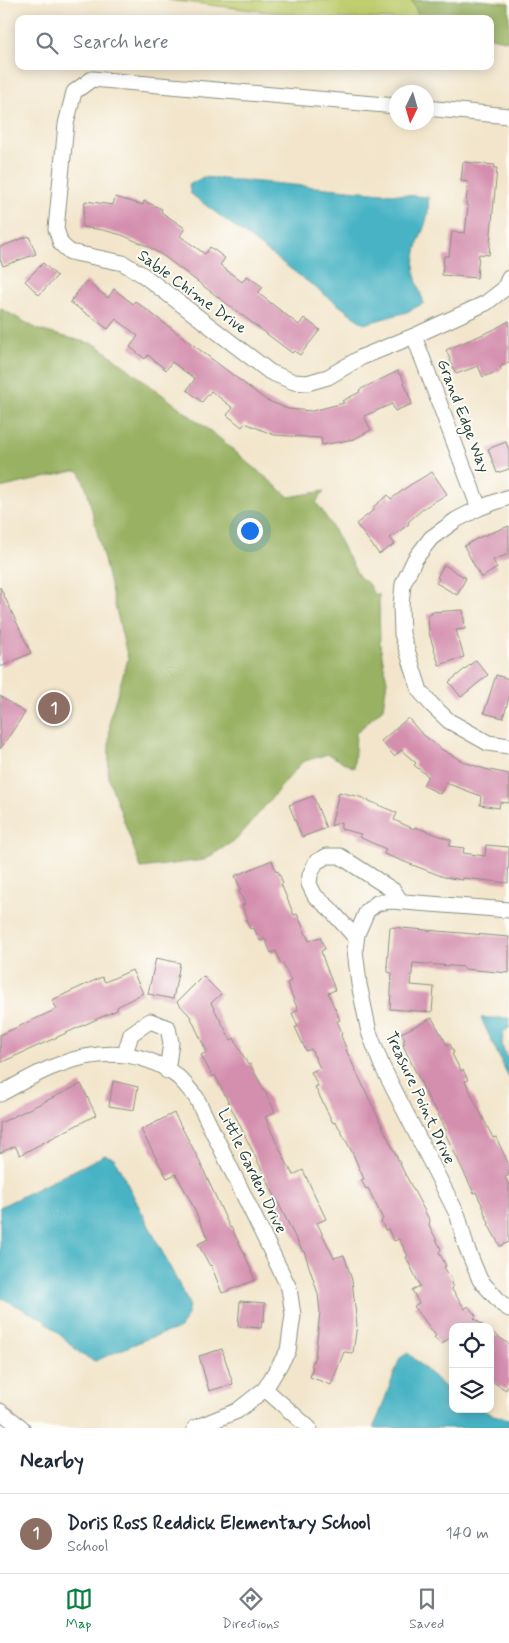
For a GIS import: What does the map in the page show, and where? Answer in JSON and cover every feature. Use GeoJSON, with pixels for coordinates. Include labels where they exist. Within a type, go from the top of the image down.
{"type":"FeatureCollection","features":[{"type":"Feature","properties":{"kind":"street","name":"Sable Chime Drive"},"geometry":{"type":"LineString","coordinates":[[389,105],[92,79],[74,92],[66,124],[56,229],[61,244],[70,252],[123,263],[144,275],[270,372],[294,382],[307,383],[328,377],[362,357],[486,304],[504,289],[509,278]]}},
{"type":"Feature","properties":{"kind":"street"},"geometry":{"type":"LineString","coordinates":[[434,109],[509,116]]}},
{"type":"Feature","properties":{"kind":"street","name":"Grand Edge Way"},"geometry":{"type":"LineString","coordinates":[[414,336],[479,508]]}},
{"type":"Feature","properties":{"kind":"street"},"geometry":{"type":"LineString","coordinates":[[509,497],[479,508],[456,520],[431,538],[415,559],[404,584],[401,606],[402,634],[420,691],[449,721],[470,734],[488,742],[509,746]]}},
{"type":"Feature","properties":{"kind":"street"},"geometry":{"type":"LineString","coordinates":[[356,938],[329,908],[315,896],[309,884],[310,875],[316,862],[327,856],[340,856],[394,891],[401,902]]}},
{"type":"Feature","properties":{"kind":"street","name":"Treasure Point Drive"},"geometry":{"type":"LineString","coordinates":[[509,910],[391,901],[377,903],[367,911],[356,938],[359,984],[369,1032],[382,1066],[458,1216],[466,1246],[480,1280],[502,1305],[509,1309]]}},
{"type":"Feature","properties":{"kind":"street"},"geometry":{"type":"LineString","coordinates":[[125,1054],[131,1034],[150,1021],[168,1028],[171,1043],[167,1071]]}},
{"type":"Feature","properties":{"kind":"street","name":"Little Garden Drive"},"geometry":{"type":"LineString","coordinates":[[0,1094],[58,1065],[94,1055],[125,1054],[155,1063],[178,1078],[196,1097],[289,1288],[293,1316],[288,1351],[265,1389],[237,1411],[196,1428]]}},
{"type":"Feature","properties":{"kind":"street"},"geometry":{"type":"LineString","coordinates":[[265,1389],[309,1428]]}},
{"type":"Feature","properties":{"kind":"street"},"geometry":{"type":"LineString","coordinates":[[0,1411],[22,1428]]}},
{"type":"Feature","properties":{"kind":"green space"},"geometry":{"type":"Polygon","coordinates":[[[168,0],[412,0],[418,15],[295,15],[168,0]]]}},
{"type":"Feature","properties":{"kind":"green space"},"geometry":{"type":"Polygon","coordinates":[[[412,0],[477,0],[509,3],[509,41],[494,38],[494,15],[418,15],[412,0]]]}},
{"type":"Feature","properties":{"kind":"green space"},"geometry":{"type":"Polygon","coordinates":[[[0,308],[39,330],[97,345],[218,437],[289,497],[324,491],[316,502],[333,528],[359,576],[368,583],[373,594],[379,594],[380,645],[387,681],[383,708],[356,733],[354,768],[328,754],[302,762],[237,839],[204,860],[141,868],[108,777],[110,717],[128,659],[87,490],[80,472],[74,471],[0,488],[0,308]]]}},
{"type":"Feature","properties":{"kind":"water"},"geometry":{"type":"Polygon","coordinates":[[[203,177],[428,197],[428,214],[414,263],[416,281],[424,303],[407,312],[364,324],[191,194],[189,185],[203,177]]]}},
{"type":"Feature","properties":{"kind":"water"},"geometry":{"type":"Polygon","coordinates":[[[481,1018],[509,1018],[509,1028],[503,1032],[502,1046],[509,1062],[509,1078],[481,1018]]]}},
{"type":"Feature","properties":{"kind":"water"},"geometry":{"type":"Polygon","coordinates":[[[105,1155],[114,1158],[189,1304],[187,1317],[180,1328],[149,1338],[95,1361],[82,1355],[44,1320],[0,1297],[0,1207],[105,1155]]]}},
{"type":"Feature","properties":{"kind":"water"},"geometry":{"type":"Polygon","coordinates":[[[408,1353],[449,1390],[449,1413],[488,1413],[509,1419],[509,1428],[373,1428],[400,1358],[408,1353]]]}},
{"type":"Feature","properties":{"kind":"building"},"geometry":{"type":"Polygon","coordinates":[[[463,162],[495,165],[494,168],[497,168],[489,255],[479,254],[477,278],[442,275],[444,256],[449,256],[452,232],[465,233],[468,182],[461,181],[463,162]]]}},
{"type":"Feature","properties":{"kind":"building"},"geometry":{"type":"Polygon","coordinates":[[[115,197],[143,205],[144,201],[162,209],[161,212],[185,228],[180,236],[205,254],[210,247],[225,258],[220,265],[242,282],[247,276],[263,287],[258,293],[299,325],[304,318],[320,330],[300,355],[294,351],[292,353],[165,257],[147,246],[122,235],[82,227],[85,201],[113,205],[115,197]]]}},
{"type":"Feature","properties":{"kind":"building"},"geometry":{"type":"Polygon","coordinates":[[[29,236],[36,254],[3,266],[0,259],[0,247],[29,236]]]}},
{"type":"Feature","properties":{"kind":"building"},"geometry":{"type":"Polygon","coordinates":[[[43,263],[57,276],[39,295],[25,281],[43,263]]]}},
{"type":"Feature","properties":{"kind":"building"},"geometry":{"type":"Polygon","coordinates":[[[86,281],[108,298],[114,289],[133,304],[135,301],[266,400],[288,409],[312,411],[344,403],[342,401],[360,392],[359,390],[398,371],[399,375],[401,374],[412,404],[395,411],[392,404],[364,416],[371,430],[354,439],[322,445],[321,438],[274,435],[245,423],[242,427],[227,415],[233,408],[211,391],[202,402],[187,390],[195,379],[172,362],[166,370],[148,355],[145,359],[130,347],[138,336],[116,319],[108,329],[70,302],[86,281]]]}},
{"type":"Feature","properties":{"kind":"building"},"geometry":{"type":"Polygon","coordinates":[[[509,321],[509,362],[500,367],[501,370],[483,377],[478,366],[456,374],[446,350],[509,321]]]}},
{"type":"Feature","properties":{"kind":"building"},"geometry":{"type":"Polygon","coordinates":[[[506,442],[509,450],[509,469],[497,473],[488,449],[506,442]]]}},
{"type":"Feature","properties":{"kind":"building"},"geometry":{"type":"Polygon","coordinates":[[[432,472],[447,494],[424,508],[408,522],[409,524],[390,538],[395,544],[379,554],[356,524],[375,509],[373,507],[388,495],[391,499],[432,472]]]}},
{"type":"Feature","properties":{"kind":"building"},"geometry":{"type":"Polygon","coordinates":[[[509,526],[509,554],[493,560],[497,568],[481,578],[464,546],[480,537],[509,526]]]}},
{"type":"Feature","properties":{"kind":"building"},"geometry":{"type":"Polygon","coordinates":[[[444,565],[466,578],[457,595],[436,583],[439,579],[437,577],[444,565]]]}},
{"type":"Feature","properties":{"kind":"building"},"geometry":{"type":"Polygon","coordinates":[[[0,587],[31,653],[0,667],[0,587]]]}},
{"type":"Feature","properties":{"kind":"building"},"geometry":{"type":"Polygon","coordinates":[[[463,610],[465,629],[456,630],[464,657],[439,665],[429,633],[428,614],[432,614],[431,612],[463,610]]]}},
{"type":"Feature","properties":{"kind":"building"},"geometry":{"type":"Polygon","coordinates":[[[476,660],[488,675],[461,697],[449,682],[476,660]]]}},
{"type":"Feature","properties":{"kind":"building"},"geometry":{"type":"Polygon","coordinates":[[[496,675],[509,679],[509,698],[503,718],[484,713],[496,675]]]}},
{"type":"Feature","properties":{"kind":"building"},"geometry":{"type":"Polygon","coordinates":[[[0,696],[25,713],[0,749],[0,696]]]}},
{"type":"Feature","properties":{"kind":"building"},"geometry":{"type":"Polygon","coordinates":[[[408,718],[420,732],[441,749],[464,762],[509,774],[509,803],[500,802],[499,808],[480,805],[481,796],[446,783],[440,794],[423,785],[428,776],[414,765],[416,763],[401,750],[394,756],[381,741],[408,718]]]}},
{"type":"Feature","properties":{"kind":"building"},"geometry":{"type":"Polygon","coordinates":[[[339,792],[360,797],[397,813],[394,820],[414,829],[415,827],[451,840],[449,846],[464,848],[463,853],[485,856],[486,845],[509,847],[508,883],[444,877],[384,854],[386,849],[359,837],[361,834],[341,829],[341,822],[331,826],[339,792]]]}},
{"type":"Feature","properties":{"kind":"building"},"geometry":{"type":"Polygon","coordinates":[[[313,796],[326,828],[302,837],[289,805],[313,796]]]}},
{"type":"Feature","properties":{"kind":"building"},"geometry":{"type":"Polygon","coordinates":[[[272,860],[276,872],[278,871],[283,883],[281,884],[294,915],[297,914],[309,941],[320,937],[325,949],[321,951],[335,990],[328,993],[340,1020],[337,1021],[346,1050],[405,1174],[430,1221],[429,1225],[441,1249],[439,1252],[446,1266],[444,1267],[453,1282],[451,1283],[453,1287],[451,1288],[465,1309],[468,1306],[476,1316],[474,1318],[480,1323],[449,1323],[449,1338],[441,1345],[414,1306],[419,1303],[412,1290],[420,1286],[406,1257],[408,1256],[399,1239],[394,1241],[388,1229],[385,1230],[381,1221],[383,1219],[368,1188],[366,1189],[361,1180],[364,1179],[352,1152],[336,1122],[333,1123],[315,1087],[318,1086],[311,1072],[320,1068],[311,1049],[306,1051],[295,1027],[298,1027],[292,1013],[298,1010],[287,983],[291,981],[276,951],[271,953],[265,939],[260,941],[254,928],[250,929],[242,905],[245,904],[235,876],[272,860]]]}},
{"type":"Feature","properties":{"kind":"building"},"geometry":{"type":"Polygon","coordinates":[[[390,927],[509,937],[509,973],[413,963],[411,985],[434,987],[432,1012],[390,1009],[392,973],[388,972],[387,966],[390,927]]]}},
{"type":"Feature","properties":{"kind":"building"},"geometry":{"type":"Polygon","coordinates":[[[156,958],[180,963],[173,999],[148,994],[156,958]]]}},
{"type":"Feature","properties":{"kind":"building"},"geometry":{"type":"Polygon","coordinates":[[[132,970],[143,993],[117,1007],[117,1010],[0,1063],[0,1035],[57,1009],[52,1000],[102,977],[105,982],[132,970]]]}},
{"type":"Feature","properties":{"kind":"building"},"geometry":{"type":"Polygon","coordinates":[[[203,976],[221,994],[211,1003],[231,1040],[234,1038],[264,1090],[275,1112],[265,1117],[277,1144],[293,1175],[303,1170],[326,1219],[317,1223],[334,1258],[344,1255],[352,1280],[357,1325],[353,1353],[344,1352],[331,1385],[310,1377],[313,1367],[311,1366],[315,1357],[320,1312],[318,1294],[304,1251],[294,1235],[215,1075],[213,1077],[201,1055],[207,1052],[190,1016],[177,1002],[203,976]]]}},
{"type":"Feature","properties":{"kind":"building"},"geometry":{"type":"Polygon","coordinates":[[[432,1018],[447,1045],[450,1044],[454,1053],[452,1054],[468,1080],[465,1081],[478,1108],[493,1138],[496,1137],[509,1165],[509,1175],[505,1177],[509,1185],[509,1242],[500,1246],[488,1224],[484,1209],[476,1192],[474,1193],[444,1131],[446,1130],[430,1102],[403,1045],[405,1040],[401,1033],[432,1018]]]}},
{"type":"Feature","properties":{"kind":"building"},"geometry":{"type":"Polygon","coordinates":[[[113,1081],[138,1087],[134,1110],[109,1106],[113,1081]]]}},
{"type":"Feature","properties":{"kind":"building"},"geometry":{"type":"Polygon","coordinates":[[[81,1084],[96,1115],[20,1155],[15,1146],[0,1153],[0,1123],[81,1084]]]}},
{"type":"Feature","properties":{"kind":"building"},"geometry":{"type":"Polygon","coordinates":[[[174,1113],[197,1156],[255,1280],[222,1293],[211,1265],[198,1244],[208,1239],[190,1200],[176,1174],[167,1178],[141,1130],[174,1113]]]}},
{"type":"Feature","properties":{"kind":"building"},"geometry":{"type":"Polygon","coordinates":[[[240,1301],[265,1303],[264,1321],[262,1321],[261,1328],[238,1326],[240,1301]]]}},
{"type":"Feature","properties":{"kind":"building"},"geometry":{"type":"Polygon","coordinates":[[[494,1334],[509,1344],[509,1383],[506,1390],[494,1382],[494,1334]]]}},
{"type":"Feature","properties":{"kind":"building"},"geometry":{"type":"Polygon","coordinates":[[[222,1349],[233,1384],[209,1391],[199,1356],[222,1349]]]}},
{"type":"Feature","properties":{"kind":"place","name":"Doris Ross Reddick Elementary School"},"geometry":{"type":"Point","coordinates":[54,708]}}]}
